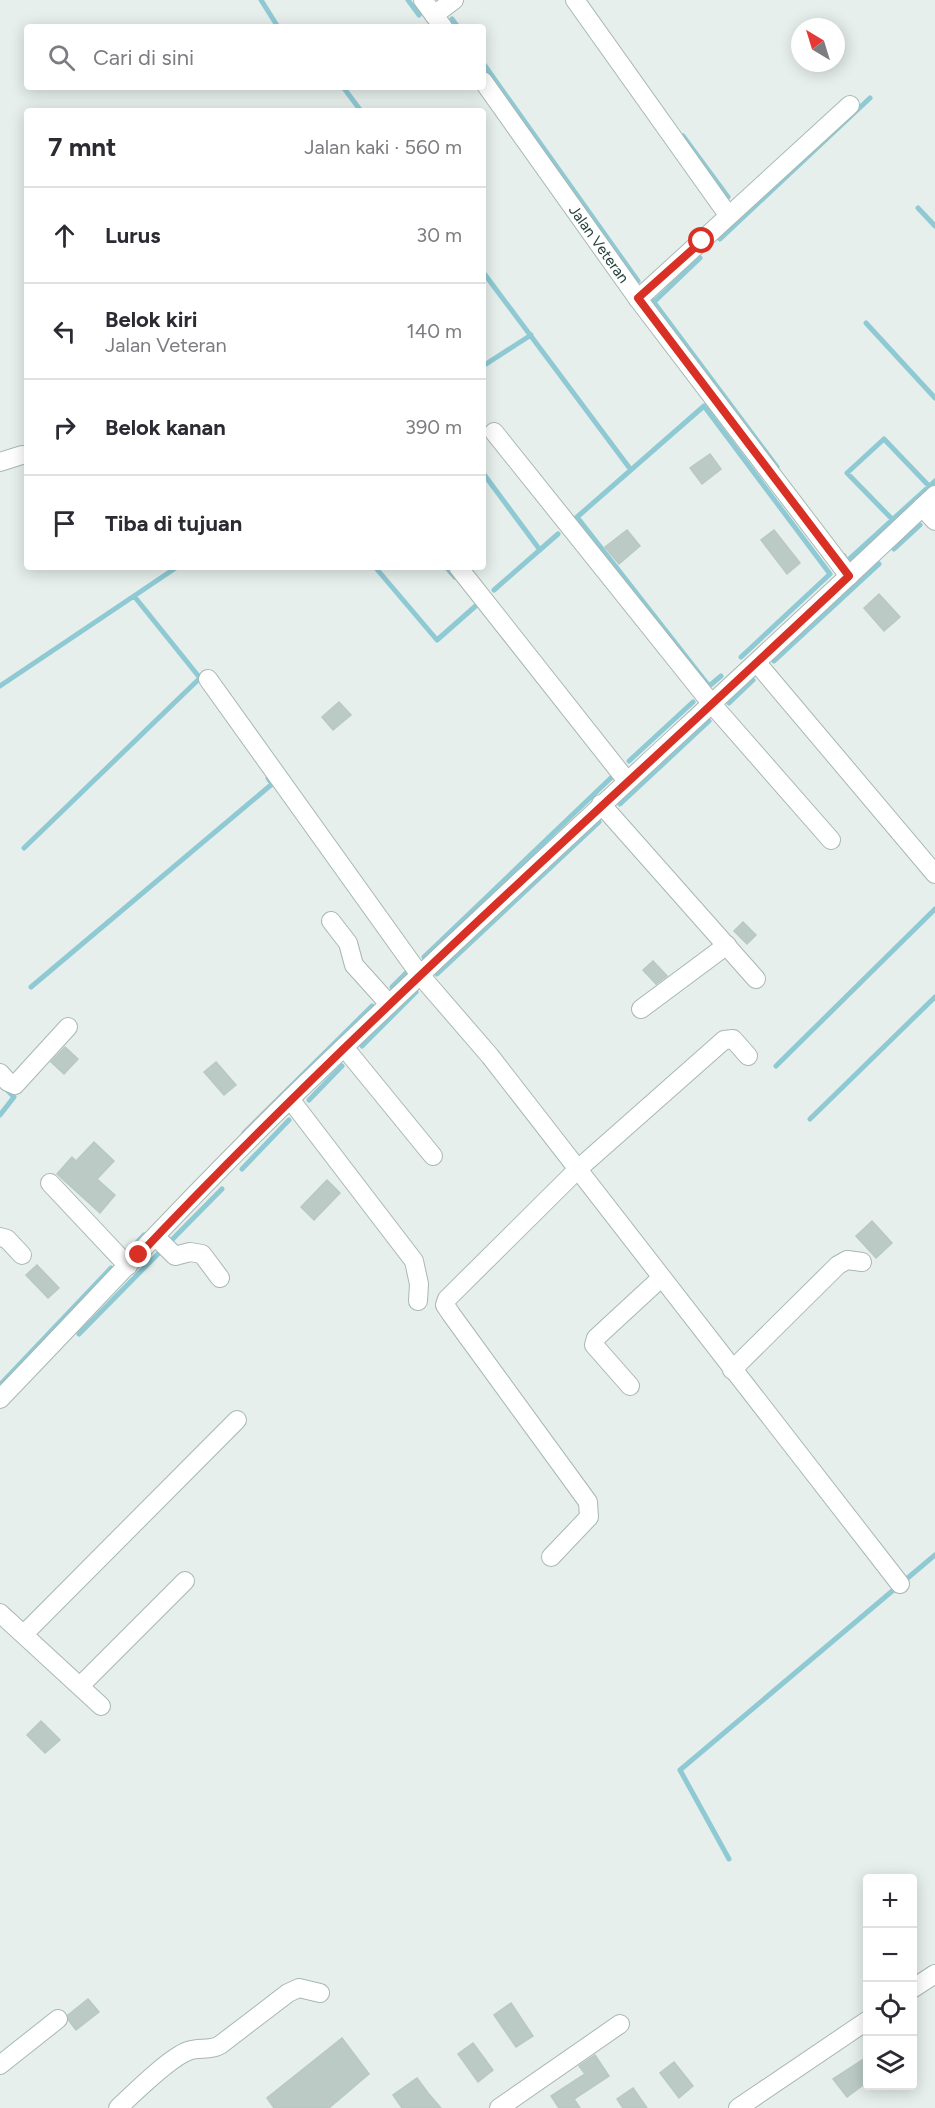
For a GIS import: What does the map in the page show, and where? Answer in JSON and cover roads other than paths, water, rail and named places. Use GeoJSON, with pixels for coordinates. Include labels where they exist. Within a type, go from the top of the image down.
{"type":"FeatureCollection","features":[{"type":"Feature","properties":{"kind":"street"},"geometry":{"type":"LineString","coordinates":[[423,0],[438,21],[454,0]]}},
{"type":"Feature","properties":{"kind":"street"},"geometry":{"type":"LineString","coordinates":[[575,0],[728,215]]}},
{"type":"Feature","properties":{"kind":"street","name":"Jalan Veteran"},"geometry":{"type":"LineString","coordinates":[[486,85],[638,298],[849,576]]}},
{"type":"Feature","properties":{"kind":"street"},"geometry":{"type":"LineString","coordinates":[[638,298],[850,105]]}},
{"type":"Feature","properties":{"kind":"street"},"geometry":{"type":"LineString","coordinates":[[494,432],[711,704],[831,840]]}},
{"type":"Feature","properties":{"kind":"street"},"geometry":{"type":"LineString","coordinates":[[0,462],[22,455]]}},
{"type":"Feature","properties":{"kind":"street"},"geometry":{"type":"LineString","coordinates":[[0,1398],[291,1099],[601,804],[757,663],[929,501],[935,521]]}},
{"type":"Feature","properties":{"kind":"street"},"geometry":{"type":"LineString","coordinates":[[460,570],[627,781]]}},
{"type":"Feature","properties":{"kind":"street"},"geometry":{"type":"LineString","coordinates":[[757,663],[935,874]]}},
{"type":"Feature","properties":{"kind":"street"},"geometry":{"type":"LineString","coordinates":[[207,679],[420,975],[490,1056],[900,1584]]}},
{"type":"Feature","properties":{"kind":"street"},"geometry":{"type":"LineString","coordinates":[[601,804],[756,979]]}},
{"type":"Feature","properties":{"kind":"street"},"geometry":{"type":"LineString","coordinates":[[331,921],[348,943],[354,965],[389,1004]]}},
{"type":"Feature","properties":{"kind":"street"},"geometry":{"type":"LineString","coordinates":[[640,1009],[727,945]]}},
{"type":"Feature","properties":{"kind":"street"},"geometry":{"type":"LineString","coordinates":[[0,1073],[8,1082],[15,1084],[68,1027]]}},
{"type":"Feature","properties":{"kind":"street"},"geometry":{"type":"LineString","coordinates":[[551,1557],[589,1517],[588,1502],[445,1305],[447,1299],[577,1170],[724,1040],[733,1038],[748,1056]]}},
{"type":"Feature","properties":{"kind":"street"},"geometry":{"type":"LineString","coordinates":[[344,1047],[433,1156]]}},
{"type":"Feature","properties":{"kind":"street"},"geometry":{"type":"LineString","coordinates":[[291,1099],[414,1261],[419,1284],[418,1301]]}},
{"type":"Feature","properties":{"kind":"street"},"geometry":{"type":"LineString","coordinates":[[50,1183],[128,1266]]}},
{"type":"Feature","properties":{"kind":"street"},"geometry":{"type":"LineString","coordinates":[[0,1237],[7,1239],[22,1255]]}},
{"type":"Feature","properties":{"kind":"street"},"geometry":{"type":"LineString","coordinates":[[156,1237],[175,1256],[190,1252],[202,1254],[220,1278]]}},
{"type":"Feature","properties":{"kind":"street"},"geometry":{"type":"LineString","coordinates":[[732,1370],[838,1265],[848,1260],[862,1262]]}},
{"type":"Feature","properties":{"kind":"street"},"geometry":{"type":"LineString","coordinates":[[630,1386],[594,1345],[596,1338],[661,1278]]}},
{"type":"Feature","properties":{"kind":"street"},"geometry":{"type":"LineString","coordinates":[[25,1633],[237,1420]]}},
{"type":"Feature","properties":{"kind":"street"},"geometry":{"type":"LineString","coordinates":[[80,1686],[184,1581]]}},
{"type":"Feature","properties":{"kind":"street"},"geometry":{"type":"LineString","coordinates":[[0,1613],[25,1633],[101,1706]]}},
{"type":"Feature","properties":{"kind":"street"},"geometry":{"type":"LineString","coordinates":[[917,1986],[935,1974]]}},
{"type":"Feature","properties":{"kind":"street"},"geometry":{"type":"LineString","coordinates":[[118,2108],[177,2057],[189,2050],[214,2049],[288,1993],[299,1988],[320,1993]]}},
{"type":"Feature","properties":{"kind":"street"},"geometry":{"type":"LineString","coordinates":[[0,2065],[58,2019]]}},
{"type":"Feature","properties":{"kind":"street"},"geometry":{"type":"LineString","coordinates":[[738,2108],[863,2023]]}},
{"type":"Feature","properties":{"kind":"street"},"geometry":{"type":"LineString","coordinates":[[499,2108],[620,2024]]}},
{"type":"Feature","properties":{"kind":"waterway"},"geometry":{"type":"LineString","coordinates":[[261,0],[276,24]]}},
{"type":"Feature","properties":{"kind":"waterway"},"geometry":{"type":"LineString","coordinates":[[408,0],[419,15]]}},
{"type":"Feature","properties":{"kind":"waterway"},"geometry":{"type":"LineString","coordinates":[[452,19],[456,24]]}},
{"type":"Feature","properties":{"kind":"waterway"},"geometry":{"type":"LineString","coordinates":[[486,67],[638,281]]}},
{"type":"Feature","properties":{"kind":"waterway"},"geometry":{"type":"LineString","coordinates":[[345,90],[359,108]]}},
{"type":"Feature","properties":{"kind":"waterway"},"geometry":{"type":"LineString","coordinates":[[720,239],[870,98]]}},
{"type":"Feature","properties":{"kind":"waterway"},"geometry":{"type":"LineString","coordinates":[[683,136],[728,197]]}},
{"type":"Feature","properties":{"kind":"waterway"},"geometry":{"type":"LineString","coordinates":[[918,208],[935,226]]}},
{"type":"Feature","properties":{"kind":"waterway"},"geometry":{"type":"LineString","coordinates":[[654,302],[700,258]]}},
{"type":"Feature","properties":{"kind":"waterway"},"geometry":{"type":"LineString","coordinates":[[486,276],[631,470]]}},
{"type":"Feature","properties":{"kind":"waterway"},"geometry":{"type":"LineString","coordinates":[[653,301],[777,467]]}},
{"type":"Feature","properties":{"kind":"waterway"},"geometry":{"type":"LineString","coordinates":[[866,323],[935,398]]}},
{"type":"Feature","properties":{"kind":"waterway"},"geometry":{"type":"LineString","coordinates":[[486,364],[531,335]]}},
{"type":"Feature","properties":{"kind":"waterway"},"geometry":{"type":"LineString","coordinates":[[576,518],[704,406],[830,574],[741,657]]}},
{"type":"Feature","properties":{"kind":"waterway"},"geometry":{"type":"LineString","coordinates":[[892,519],[847,473],[884,439],[929,486]]}},
{"type":"Feature","properties":{"kind":"waterway"},"geometry":{"type":"LineString","coordinates":[[486,477],[540,550]]}},
{"type":"Feature","properties":{"kind":"waterway"},"geometry":{"type":"LineString","coordinates":[[844,556],[847,561],[935,481]]}},
{"type":"Feature","properties":{"kind":"waterway"},"geometry":{"type":"LineString","coordinates":[[577,517],[709,686]]}},
{"type":"Feature","properties":{"kind":"waterway"},"geometry":{"type":"LineString","coordinates":[[894,549],[920,525]]}},
{"type":"Feature","properties":{"kind":"waterway"},"geometry":{"type":"LineString","coordinates":[[494,590],[558,534]]}},
{"type":"Feature","properties":{"kind":"waterway"},"geometry":{"type":"LineString","coordinates":[[774,661],[879,564]]}},
{"type":"Feature","properties":{"kind":"waterway"},"geometry":{"type":"LineString","coordinates":[[134,596],[173,570]]}},
{"type":"Feature","properties":{"kind":"waterway"},"geometry":{"type":"LineString","coordinates":[[378,570],[437,640],[479,603]]}},
{"type":"Feature","properties":{"kind":"waterway"},"geometry":{"type":"LineString","coordinates":[[449,570],[455,577]]}},
{"type":"Feature","properties":{"kind":"waterway"},"geometry":{"type":"LineString","coordinates":[[0,686],[134,596],[200,678],[24,848]]}},
{"type":"Feature","properties":{"kind":"waterway"},"geometry":{"type":"LineString","coordinates":[[708,687],[721,676]]}},
{"type":"Feature","properties":{"kind":"waterway"},"geometry":{"type":"LineString","coordinates":[[729,703],[753,680]]}},
{"type":"Feature","properties":{"kind":"waterway"},"geometry":{"type":"LineString","coordinates":[[629,761],[693,702]]}},
{"type":"Feature","properties":{"kind":"waterway"},"geometry":{"type":"LineString","coordinates":[[620,804],[709,721]]}},
{"type":"Feature","properties":{"kind":"waterway"},"geometry":{"type":"LineString","coordinates":[[424,957],[615,774]]}},
{"type":"Feature","properties":{"kind":"waterway"},"geometry":{"type":"LineString","coordinates":[[31,987],[272,784],[268,778]]}},
{"type":"Feature","properties":{"kind":"waterway"},"geometry":{"type":"LineString","coordinates":[[437,974],[599,822]]}},
{"type":"Feature","properties":{"kind":"waterway"},"geometry":{"type":"LineString","coordinates":[[776,1066],[935,909]]}},
{"type":"Feature","properties":{"kind":"waterway"},"geometry":{"type":"LineString","coordinates":[[392,987],[410,969]]}},
{"type":"Feature","properties":{"kind":"waterway"},"geometry":{"type":"LineString","coordinates":[[362,1046],[416,992]]}},
{"type":"Feature","properties":{"kind":"waterway"},"geometry":{"type":"LineString","coordinates":[[810,1119],[935,997]]}},
{"type":"Feature","properties":{"kind":"waterway"},"geometry":{"type":"LineString","coordinates":[[244,1133],[372,1006]]}},
{"type":"Feature","properties":{"kind":"waterway"},"geometry":{"type":"LineString","coordinates":[[309,1100],[342,1066]]}},
{"type":"Feature","properties":{"kind":"waterway"},"geometry":{"type":"LineString","coordinates":[[0,1115],[14,1097],[5,1088]]}},
{"type":"Feature","properties":{"kind":"waterway"},"geometry":{"type":"LineString","coordinates":[[242,1169],[289,1120]]}},
{"type":"Feature","properties":{"kind":"waterway"},"geometry":{"type":"LineString","coordinates":[[79,1334],[222,1189]]}},
{"type":"Feature","properties":{"kind":"waterway"},"geometry":{"type":"LineString","coordinates":[[131,1249],[144,1235]]}},
{"type":"Feature","properties":{"kind":"waterway"},"geometry":{"type":"LineString","coordinates":[[0,1385],[111,1268]]}},
{"type":"Feature","properties":{"kind":"waterway"},"geometry":{"type":"LineString","coordinates":[[729,1859],[680,1770],[935,1555]]}}]}
